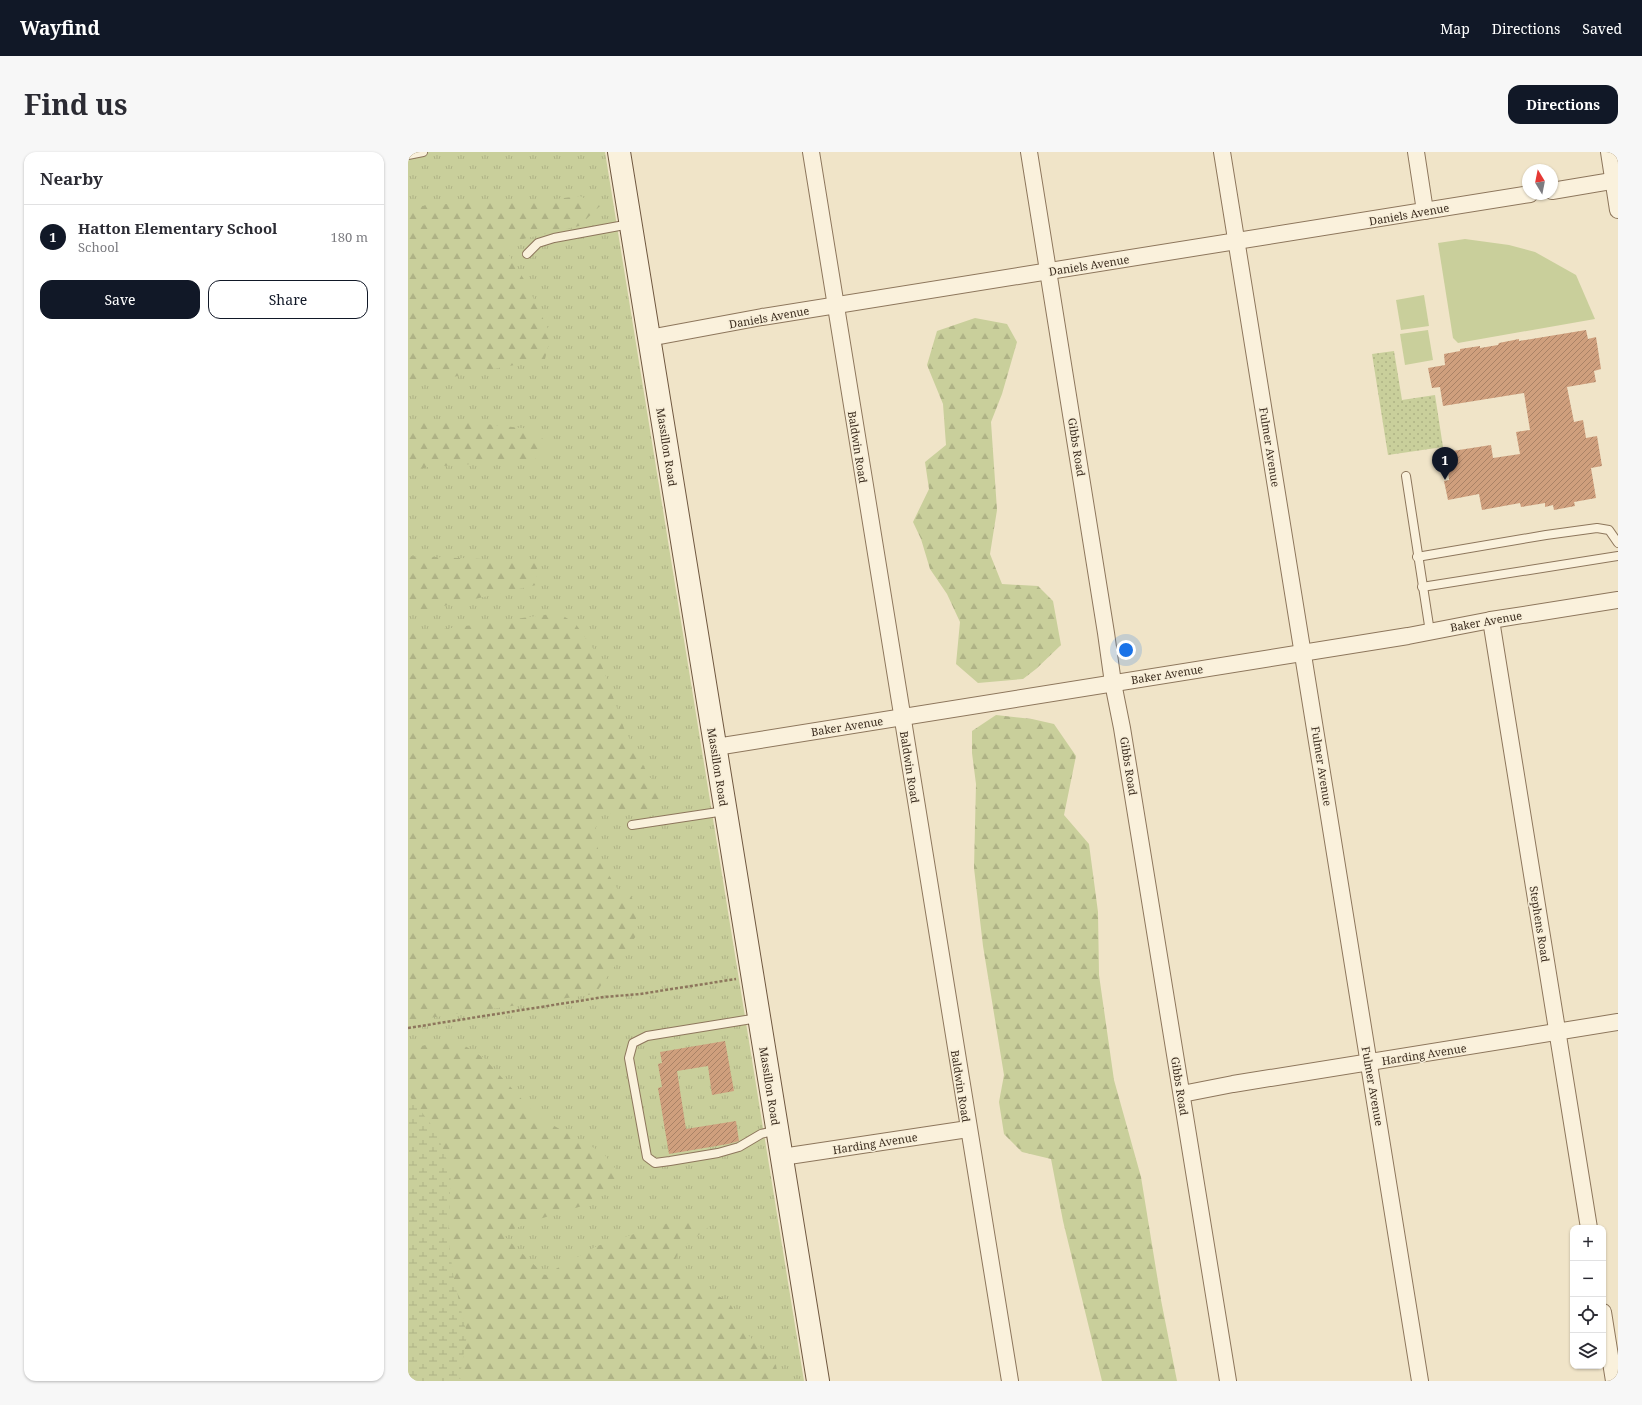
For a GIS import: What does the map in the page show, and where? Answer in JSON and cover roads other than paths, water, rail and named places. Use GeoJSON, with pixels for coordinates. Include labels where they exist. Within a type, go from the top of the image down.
{"type":"FeatureCollection","features":[{"type":"Feature","properties":{"kind":"street","name":"Massillon Road"},"geometry":{"type":"LineString","coordinates":[[619,152],[818,1381]]}},
{"type":"Feature","properties":{"kind":"street","name":"Baldwin Road"},"geometry":{"type":"LineString","coordinates":[[811,152],[1010,1381]]}},
{"type":"Feature","properties":{"kind":"street","name":"Gibbs Road"},"geometry":{"type":"LineString","coordinates":[[1029,152],[1113,682],[1122,728],[1228,1381]]}},
{"type":"Feature","properties":{"kind":"street","name":"Fulmer Avenue"},"geometry":{"type":"LineString","coordinates":[[1222,152],[1420,1381]]}},
{"type":"Feature","properties":{"kind":"street"},"geometry":{"type":"LineString","coordinates":[[1416,152],[1425,211]]}},
{"type":"Feature","properties":{"kind":"street"},"geometry":{"type":"LineString","coordinates":[[1609,152],[1616,180],[1618,210]]}},
{"type":"Feature","properties":{"kind":"street"},"geometry":{"type":"LineString","coordinates":[[1558,189],[1616,180]]}},
{"type":"Feature","properties":{"kind":"street","name":"Daniels Avenue"},"geometry":{"type":"LineString","coordinates":[[649,338],[836,306],[1522,195]]}},
{"type":"Feature","properties":{"kind":"street","name":"Baker Avenue"},"geometry":{"type":"LineString","coordinates":[[716,747],[1113,682],[1303,653],[1430,632],[1491,620],[1618,600]]}},
{"type":"Feature","properties":{"kind":"street","name":"Stephens Road"},"geometry":{"type":"LineString","coordinates":[[1491,620],[1589,1225]]}},
{"type":"Feature","properties":{"kind":"street","name":"Harding Avenue"},"geometry":{"type":"LineString","coordinates":[[1182,1094],[1233,1084],[1618,1022]]}},
{"type":"Feature","properties":{"kind":"street","name":"Harding Avenue"},"geometry":{"type":"LineString","coordinates":[[782,1157],[968,1129]]}},
{"type":"Feature","properties":{"kind":"street"},"geometry":{"type":"LineString","coordinates":[[1606,1331],[1614,1381]]}},
{"type":"Feature","properties":{"kind":"lane"},"geometry":{"type":"LineString","coordinates":[[408,155],[424,152]]}},
{"type":"Feature","properties":{"kind":"lane"},"geometry":{"type":"LineString","coordinates":[[527,254],[538,243],[554,238],[631,224]]}},
{"type":"Feature","properties":{"kind":"lane"},"geometry":{"type":"LineString","coordinates":[[1406,476],[1417,557],[1430,632]]}},
{"type":"Feature","properties":{"kind":"lane"},"geometry":{"type":"LineString","coordinates":[[1417,557],[1546,535],[1597,528],[1609,530],[1618,543]]}},
{"type":"Feature","properties":{"kind":"lane"},"geometry":{"type":"LineString","coordinates":[[1422,587],[1618,556]]}},
{"type":"Feature","properties":{"kind":"lane"},"geometry":{"type":"LineString","coordinates":[[632,825],[725,811]]}},
{"type":"Feature","properties":{"kind":"lane"},"geometry":{"type":"LineString","coordinates":[[759,1018],[647,1036],[633,1043],[630,1058],[647,1157],[655,1162],[670,1162],[718,1153],[739,1147],[761,1134],[777,1130]]}},
{"type":"Feature","properties":{"kind":"place","name":"Hatton Elementary School"},"geometry":{"type":"Point","coordinates":[1445,480]}}]}
